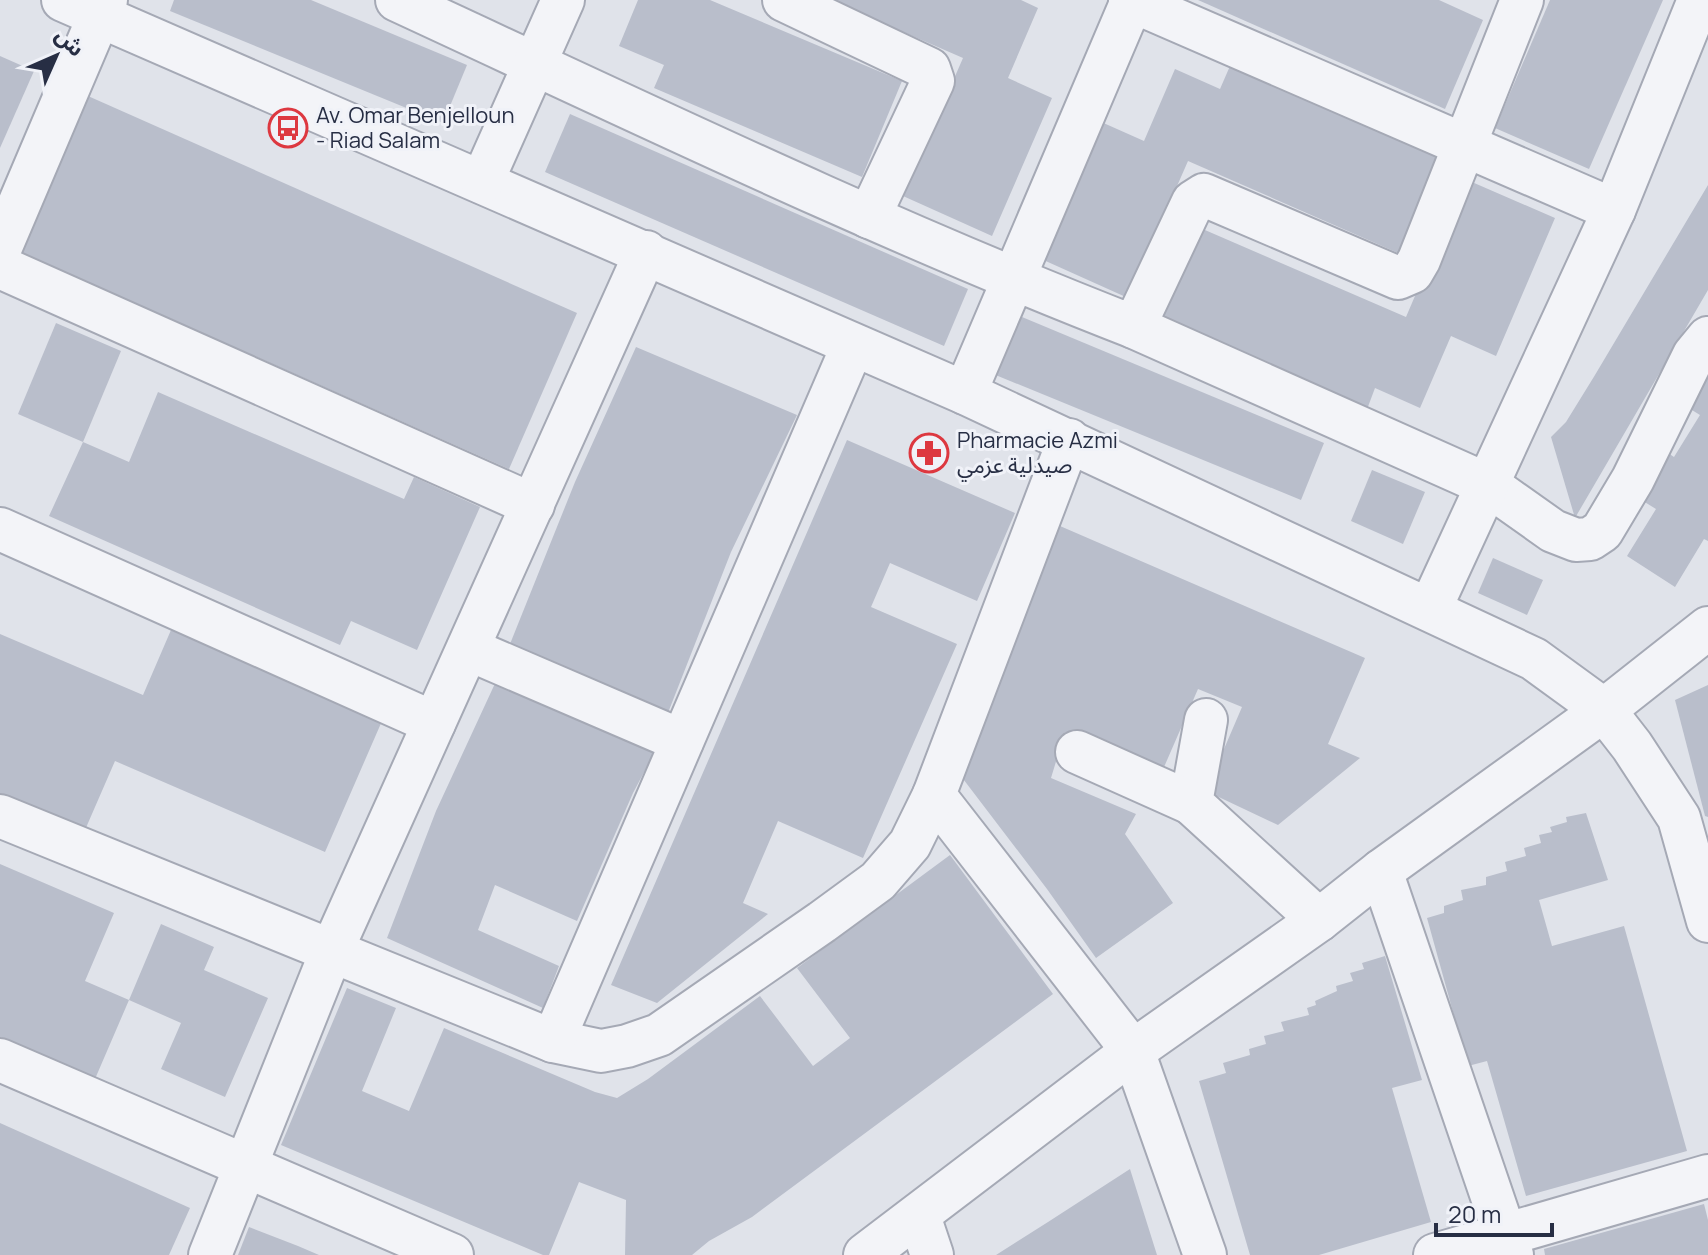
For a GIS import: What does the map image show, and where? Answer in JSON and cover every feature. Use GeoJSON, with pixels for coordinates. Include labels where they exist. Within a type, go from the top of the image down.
{"type":"FeatureCollection","features":[{"type":"Feature","properties":{"kind":"street"},"geometry":{"type":"LineString","coordinates":[[397,0],[869,217],[1011,280],[1134,327],[1488,485],[1553,531],[1576,540],[1590,539],[1602,531],[1633,479],[1694,355],[1708,338]]}},
{"type":"Feature","properties":{"kind":"street"},"geometry":{"type":"LineString","coordinates":[[482,182],[563,0]]}},
{"type":"Feature","properties":{"kind":"street"},"geometry":{"type":"LineString","coordinates":[[784,0],[929,69],[932,74],[933,81],[869,217]]}},
{"type":"Feature","properties":{"kind":"street"},"geometry":{"type":"LineString","coordinates":[[965,393],[1131,0],[1614,210]]}},
{"type":"Feature","properties":{"kind":"street"},"geometry":{"type":"LineString","coordinates":[[1134,327],[1193,202],[1204,195],[1398,278],[1406,276],[1419,260],[1522,0]]}},
{"type":"Feature","properties":{"kind":"street"},"geometry":{"type":"LineString","coordinates":[[1430,609],[1614,210],[1699,0]]}},
{"type":"Feature","properties":{"kind":"street"},"geometry":{"type":"LineString","coordinates":[[0,249],[89,5],[1069,440],[1534,659],[1604,710],[1693,825],[1708,921]]}},
{"type":"Feature","properties":{"kind":"street"},"geometry":{"type":"LineString","coordinates":[[210,1255],[332,950],[646,252]]}},
{"type":"Feature","properties":{"kind":"street"},"geometry":{"type":"LineString","coordinates":[[0,267],[533,505]]}},
{"type":"Feature","properties":{"kind":"street"},"geometry":{"type":"LineString","coordinates":[[553,1041],[853,345]]}},
{"type":"Feature","properties":{"kind":"street"},"geometry":{"type":"LineString","coordinates":[[0,816],[553,1041],[601,1051],[659,1035],[878,881],[910,844],[934,795],[1069,440]]}},
{"type":"Feature","properties":{"kind":"street"},"geometry":{"type":"LineString","coordinates":[[0,529],[434,723]]}},
{"type":"Feature","properties":{"kind":"street"},"geometry":{"type":"LineString","coordinates":[[865,1255],[1133,1051],[1319,920],[1381,871],[1604,710],[1708,628]]}},
{"type":"Feature","properties":{"kind":"street"},"geometry":{"type":"LineString","coordinates":[[468,649],[682,741]]}},
{"type":"Feature","properties":{"kind":"street"},"geometry":{"type":"LineString","coordinates":[[1191,803],[1206,720]]}},
{"type":"Feature","properties":{"kind":"street"},"geometry":{"type":"LineString","coordinates":[[1077,752],[1191,803],[1319,920]]}},
{"type":"Feature","properties":{"kind":"street"},"geometry":{"type":"LineString","coordinates":[[934,795],[1133,1051],[1205,1255]]}},
{"type":"Feature","properties":{"kind":"street"},"geometry":{"type":"LineString","coordinates":[[1381,871],[1509,1244]]}},
{"type":"Feature","properties":{"kind":"street"},"geometry":{"type":"LineString","coordinates":[[0,1060],[452,1255]]}},
{"type":"Feature","properties":{"kind":"street"},"geometry":{"type":"LineString","coordinates":[[1435,1255],[1509,1244],[1708,1176]]}},
{"type":"Feature","properties":{"kind":"street"},"geometry":{"type":"LineString","coordinates":[[919,1216],[932,1255]]}},
{"type":"Feature","properties":{"kind":"building"},"geometry":{"type":"Polygon","coordinates":[[[174,0],[311,0],[467,65],[443,123],[170,11],[174,0]]]}},
{"type":"Feature","properties":{"kind":"building"},"geometry":{"type":"Polygon","coordinates":[[[638,0],[710,0],[902,81],[862,177],[654,88],[664,65],[619,46],[638,0]]]}},
{"type":"Feature","properties":{"kind":"building"},"geometry":{"type":"Polygon","coordinates":[[[830,0],[1021,0],[1038,8],[1008,78],[1052,98],[992,236],[903,196],[963,58],[830,0]]]}},
{"type":"Feature","properties":{"kind":"building"},"geometry":{"type":"Polygon","coordinates":[[[1198,0],[1439,0],[1483,20],[1445,109],[1198,0]]]}},
{"type":"Feature","properties":{"kind":"building"},"geometry":{"type":"Polygon","coordinates":[[[1550,0],[1663,0],[1589,169],[1495,128],[1550,0]]]}},
{"type":"Feature","properties":{"kind":"building"},"geometry":{"type":"Polygon","coordinates":[[[0,56],[34,71],[0,148],[0,56]]]}},
{"type":"Feature","properties":{"kind":"building"},"geometry":{"type":"Polygon","coordinates":[[[1230,66],[1439,158],[1398,253],[1188,161],[1128,298],[1039,258],[1099,121],[1144,141],[1175,69],[1220,89],[1230,66]]]}},
{"type":"Feature","properties":{"kind":"building"},"geometry":{"type":"Polygon","coordinates":[[[88,96],[577,313],[509,469],[20,252],[88,96]]]}},
{"type":"Feature","properties":{"kind":"building"},"geometry":{"type":"Polygon","coordinates":[[[570,114],[968,289],[944,346],[545,172],[570,114]]]}},
{"type":"Feature","properties":{"kind":"building"},"geometry":{"type":"Polygon","coordinates":[[[1465,179],[1555,218],[1496,356],[1451,336],[1420,408],[1375,388],[1366,412],[1158,322],[1198,227],[1406,317],[1465,179]]]}},
{"type":"Feature","properties":{"kind":"building"},"geometry":{"type":"Polygon","coordinates":[[[1708,185],[1708,290],[1575,518],[1551,437],[1566,422],[1708,185]]]}},
{"type":"Feature","properties":{"kind":"building"},"geometry":{"type":"Polygon","coordinates":[[[1005,310],[1324,443],[1301,500],[981,369],[1005,310]]]}},
{"type":"Feature","properties":{"kind":"building"},"geometry":{"type":"Polygon","coordinates":[[[56,323],[121,351],[83,442],[18,414],[56,323]]]}},
{"type":"Feature","properties":{"kind":"building"},"geometry":{"type":"Polygon","coordinates":[[[636,347],[797,415],[731,552],[664,723],[506,654],[575,482],[636,347]]]}},
{"type":"Feature","properties":{"kind":"building"},"geometry":{"type":"Polygon","coordinates":[[[1708,360],[1708,541],[1704,539],[1675,587],[1627,556],[1656,509],[1630,493],[1659,447],[1674,457],[1700,415],[1674,399],[1708,360]]]}},
{"type":"Feature","properties":{"kind":"building"},"geometry":{"type":"Polygon","coordinates":[[[158,392],[404,499],[414,477],[480,507],[417,650],[351,621],[340,645],[49,516],[83,442],[129,462],[158,392]]]}},
{"type":"Feature","properties":{"kind":"building"},"geometry":{"type":"Polygon","coordinates":[[[847,440],[1015,513],[977,601],[890,563],[871,607],[957,644],[863,858],[778,821],[743,903],[768,914],[657,1003],[611,985],[847,440]]]}},
{"type":"Feature","properties":{"kind":"building"},"geometry":{"type":"Polygon","coordinates":[[[1372,470],[1425,492],[1403,544],[1351,521],[1372,470]]]}},
{"type":"Feature","properties":{"kind":"building"},"geometry":{"type":"Polygon","coordinates":[[[1060,526],[1365,658],[1328,744],[1360,758],[1278,825],[1206,791],[1242,707],[1198,689],[1161,774],[1065,732],[1051,778],[1136,814],[1125,834],[1173,903],[1096,958],[954,767],[968,742],[1060,526]]]}},
{"type":"Feature","properties":{"kind":"building"},"geometry":{"type":"Polygon","coordinates":[[[1493,558],[1543,580],[1527,615],[1478,593],[1493,558]]]}},
{"type":"Feature","properties":{"kind":"building"},"geometry":{"type":"Polygon","coordinates":[[[171,630],[382,721],[325,852],[115,761],[85,830],[0,794],[0,634],[143,695],[171,630]]]}},
{"type":"Feature","properties":{"kind":"building"},"geometry":{"type":"Polygon","coordinates":[[[498,677],[659,744],[633,793],[577,921],[495,885],[478,930],[559,966],[543,1008],[387,938],[436,811],[498,677]]]}},
{"type":"Feature","properties":{"kind":"building"},"geometry":{"type":"Polygon","coordinates":[[[1708,685],[1708,817],[1705,816],[1675,700],[1708,685]]]}},
{"type":"Feature","properties":{"kind":"building"},"geometry":{"type":"Polygon","coordinates":[[[1586,813],[1608,880],[1539,900],[1552,946],[1624,926],[1687,1151],[1526,1196],[1487,1061],[1468,1066],[1427,918],[1444,913],[1444,906],[1463,900],[1461,890],[1486,885],[1486,877],[1507,871],[1505,862],[1526,856],[1524,848],[1541,843],[1539,835],[1552,832],[1550,827],[1567,822],[1566,817],[1586,813]]]}},
{"type":"Feature","properties":{"kind":"building"},"geometry":{"type":"Polygon","coordinates":[[[950,855],[1053,994],[752,1217],[709,1241],[692,1255],[625,1255],[626,1200],[579,1182],[549,1255],[543,1255],[281,1145],[347,988],[396,1008],[362,1091],[409,1111],[444,1028],[595,1092],[617,1098],[648,1079],[760,996],[813,1066],[850,1038],[797,968],[950,855]]]}},
{"type":"Feature","properties":{"kind":"building"},"geometry":{"type":"Polygon","coordinates":[[[0,864],[114,913],[85,981],[129,1000],[95,1079],[0,1037],[0,864]]]}},
{"type":"Feature","properties":{"kind":"building"},"geometry":{"type":"Polygon","coordinates":[[[161,924],[214,947],[204,970],[268,998],[225,1097],[161,1069],[181,1023],[129,1000],[161,924]]]}},
{"type":"Feature","properties":{"kind":"building"},"geometry":{"type":"Polygon","coordinates":[[[1385,956],[1422,1080],[1392,1088],[1431,1222],[1319,1255],[1250,1255],[1199,1081],[1226,1073],[1223,1063],[1250,1055],[1249,1049],[1266,1044],[1264,1036],[1284,1031],[1281,1022],[1309,1015],[1307,1008],[1316,1005],[1315,1001],[1337,991],[1336,986],[1353,981],[1350,973],[1364,969],[1362,963],[1385,956]]]}},
{"type":"Feature","properties":{"kind":"building"},"geometry":{"type":"Polygon","coordinates":[[[0,1123],[190,1208],[169,1255],[0,1255],[0,1123]]]}},
{"type":"Feature","properties":{"kind":"building"},"geometry":{"type":"Polygon","coordinates":[[[1130,1169],[1157,1255],[996,1255],[1048,1222],[1130,1169]]]}},
{"type":"Feature","properties":{"kind":"building"},"geometry":{"type":"Polygon","coordinates":[[[1704,1204],[1708,1220],[1708,1255],[1545,1255],[1544,1249],[1704,1204]]]}},
{"type":"Feature","properties":{"kind":"building"},"geometry":{"type":"Polygon","coordinates":[[[249,1227],[298,1246],[319,1255],[238,1255],[249,1227]]]}},
{"type":"Feature","properties":{"kind":"place","name":"Av. Omar Benjelloun - Riad Salam"},"geometry":{"type":"Point","coordinates":[288,128]}},
{"type":"Feature","properties":{"kind":"place","name":"Pharmacie Azmi صيدلية عزمي"},"geometry":{"type":"Point","coordinates":[929,453]}}]}
